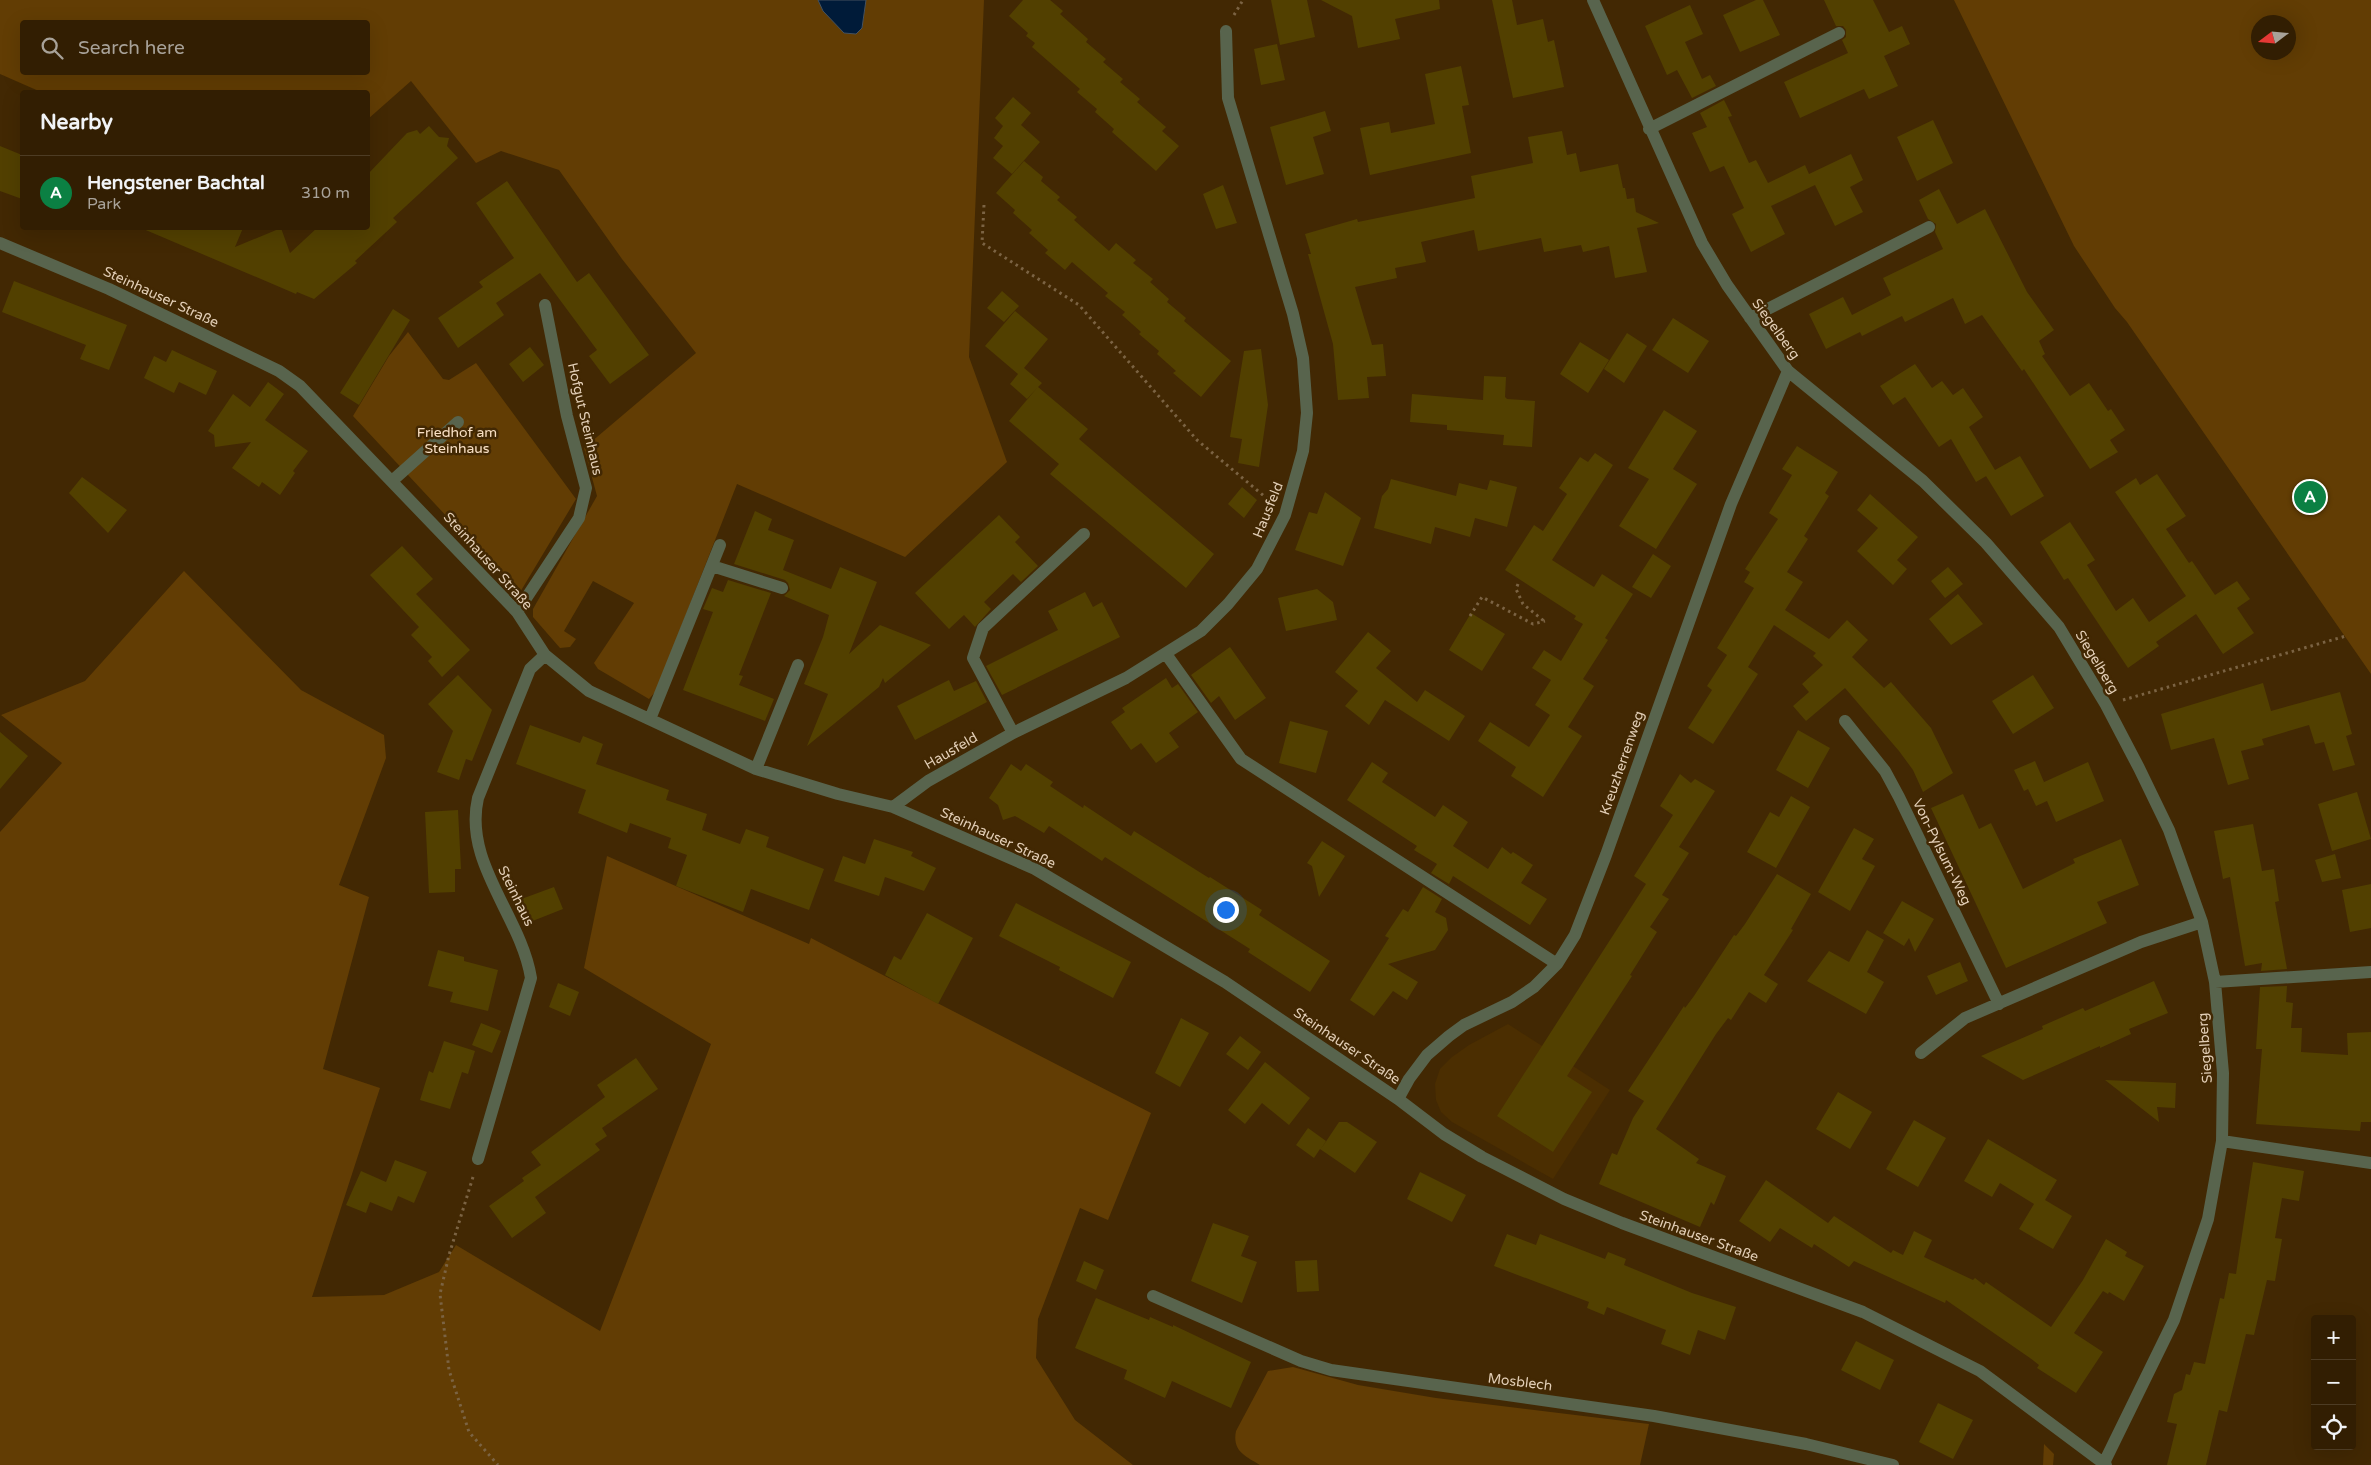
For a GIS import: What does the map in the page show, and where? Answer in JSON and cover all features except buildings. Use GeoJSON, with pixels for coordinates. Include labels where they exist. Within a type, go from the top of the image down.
{"type":"FeatureCollection","features":[{"type":"Feature","properties":{"kind":"street","name":"Siegelberg"},"geometry":{"type":"LineString","coordinates":[[1593,0],[1649,129],[1702,243],[1750,318],[1788,371],[1923,481],[1986,543],[2059,628],[2106,705],[2169,830],[2202,922],[2214,982],[2223,1074],[2222,1141],[2208,1220],[2174,1320],[2105,1465]]}},
{"type":"Feature","properties":{"kind":"street","name":"Hausfeld"},"geometry":{"type":"LineString","coordinates":[[893,807],[928,781],[1013,733],[1126,678],[1201,631],[1228,604],[1257,570],[1285,515],[1303,450],[1307,413],[1302,358],[1293,314],[1228,98],[1226,31]]}},
{"type":"Feature","properties":{"kind":"street"},"geometry":{"type":"LineString","coordinates":[[1649,129],[1838,33]]}},
{"type":"Feature","properties":{"kind":"street"},"geometry":{"type":"LineString","coordinates":[[1750,318],[1930,227]]}},
{"type":"Feature","properties":{"kind":"street","name":"Steinhauser Straße"},"geometry":{"type":"LineString","coordinates":[[0,243],[109,288],[279,370],[319,404],[517,612],[545,655],[589,691],[756,769],[838,794],[893,807],[1035,869],[1225,982],[1398,1099],[1444,1134],[1482,1157],[1564,1199],[1672,1243],[1863,1312],[1965,1364],[2018,1398],[2105,1465]]}},
{"type":"Feature","properties":{"kind":"street","name":"Hofgut Steinhaus"},"geometry":{"type":"LineString","coordinates":[[517,612],[579,518],[586,488],[567,416],[545,305]]}},
{"type":"Feature","properties":{"kind":"street","name":"Kreuzherrenweg"},"geometry":{"type":"LineString","coordinates":[[1398,1099],[1409,1078],[1427,1055],[1464,1026],[1512,1002],[1534,987],[1557,964],[1575,935],[1606,855],[1731,504],[1788,371]]}},
{"type":"Feature","properties":{"kind":"street"},"geometry":{"type":"LineString","coordinates":[[392,481],[458,422]]}},
{"type":"Feature","properties":{"kind":"street"},"geometry":{"type":"LineString","coordinates":[[1013,733],[973,658],[983,628],[1084,534]]}},
{"type":"Feature","properties":{"kind":"street"},"geometry":{"type":"LineString","coordinates":[[650,719],[720,545]]}},
{"type":"Feature","properties":{"kind":"street"},"geometry":{"type":"LineString","coordinates":[[712,566],[782,588]]}},
{"type":"Feature","properties":{"kind":"street"},"geometry":{"type":"LineString","coordinates":[[1166,654],[1241,759],[1557,964]]}},
{"type":"Feature","properties":{"kind":"street","name":"Steinhaus"},"geometry":{"type":"LineString","coordinates":[[478,1159],[531,978],[528,962],[519,937],[485,865],[476,839],[474,816],[478,798],[530,670],[545,655]]}},
{"type":"Feature","properties":{"kind":"street"},"geometry":{"type":"LineString","coordinates":[[756,769],[798,665]]}},
{"type":"Feature","properties":{"kind":"street","name":"Von-Pylsum-Weg"},"geometry":{"type":"LineString","coordinates":[[1845,721],[1885,771],[1999,1004]]}},
{"type":"Feature","properties":{"kind":"street"},"geometry":{"type":"LineString","coordinates":[[1921,1053],[1965,1018],[2141,942],[2202,922]]}},
{"type":"Feature","properties":{"kind":"street"},"geometry":{"type":"LineString","coordinates":[[2214,982],[2371,972]]}},
{"type":"Feature","properties":{"kind":"street"},"geometry":{"type":"LineString","coordinates":[[2222,1141],[2371,1163]]}},
{"type":"Feature","properties":{"kind":"street","name":"Mosblech"},"geometry":{"type":"LineString","coordinates":[[1153,1296],[1301,1361],[1331,1370],[1654,1416],[1806,1444],[1893,1465]]}},
{"type":"Feature","properties":{"kind":"path"},"geometry":{"type":"LineString","coordinates":[[984,205],[982,243],[1079,305],[1197,440],[1285,515]]}},
{"type":"Feature","properties":{"kind":"path"},"geometry":{"type":"LineString","coordinates":[[1470,616],[1482,597],[1533,624],[1545,621],[1523,604],[1516,589],[1518,584]]}},
{"type":"Feature","properties":{"kind":"path"},"geometry":{"type":"LineString","coordinates":[[2106,705],[2346,636]]}},
{"type":"Feature","properties":{"kind":"path"},"geometry":{"type":"LineString","coordinates":[[478,1159],[449,1255],[440,1294],[448,1370],[469,1432],[498,1465]]}},
{"type":"Feature","properties":{"kind":"shaded area"},"geometry":{"type":"Polygon","coordinates":[[[1508,1024],[1610,1090],[1553,1179],[1452,1122],[1441,1112],[1436,1100],[1435,1084],[1440,1069],[1452,1057],[1469,1045],[1508,1024]]]}},
{"type":"Feature","properties":{"kind":"green space"},"geometry":{"type":"Polygon","coordinates":[[[0,0],[984,0],[969,357],[1007,462],[905,557],[737,484],[656,691],[649,699],[598,669],[594,663],[634,603],[593,581],[564,631],[576,639],[570,647],[560,648],[533,617],[533,609],[597,496],[584,448],[696,353],[622,259],[559,170],[501,151],[476,163],[411,81],[370,117],[370,90],[36,90],[0,74],[0,0]]]}},
{"type":"Feature","properties":{"kind":"green space"},"geometry":{"type":"Polygon","coordinates":[[[1954,0],[2371,0],[2371,674],[2127,322],[2115,308],[2074,246],[1954,0]]]}},
{"type":"Feature","properties":{"kind":"green space","name":"Friedhof am Steinhaus"},"geometry":{"type":"Polygon","coordinates":[[[408,332],[443,379],[449,380],[476,363],[576,499],[519,594],[353,416],[389,356],[408,332]]]}},
{"type":"Feature","properties":{"kind":"green space"},"geometry":{"type":"Polygon","coordinates":[[[184,571],[301,690],[384,735],[386,758],[339,885],[369,897],[323,1069],[380,1088],[312,1297],[384,1295],[439,1272],[456,1245],[600,1331],[711,1044],[584,968],[607,856],[809,944],[811,938],[1151,1113],[1108,1220],[1080,1208],[1038,1319],[1036,1358],[1075,1420],[1133,1465],[0,1465],[0,832],[62,763],[1,715],[85,681],[184,571]]]}},
{"type":"Feature","properties":{"kind":"green space"},"geometry":{"type":"Polygon","coordinates":[[[1293,1367],[1358,1385],[1436,1398],[1649,1424],[1640,1465],[1260,1465],[1245,1456],[1238,1448],[1235,1438],[1236,1431],[1268,1371],[1293,1367]]]}},
{"type":"Feature","properties":{"kind":"green space"},"geometry":{"type":"Polygon","coordinates":[[[2044,1444],[2054,1454],[2053,1465],[2043,1465],[2044,1444]]]}},
{"type":"Feature","properties":{"kind":"water"},"geometry":{"type":"Polygon","coordinates":[[[818,0],[866,0],[862,28],[856,34],[844,33],[823,11],[818,0]]]}},
{"type":"Feature","properties":{"kind":"place","name":"Hengstener Bachtal"},"geometry":{"type":"Point","coordinates":[2310,497]}}]}
